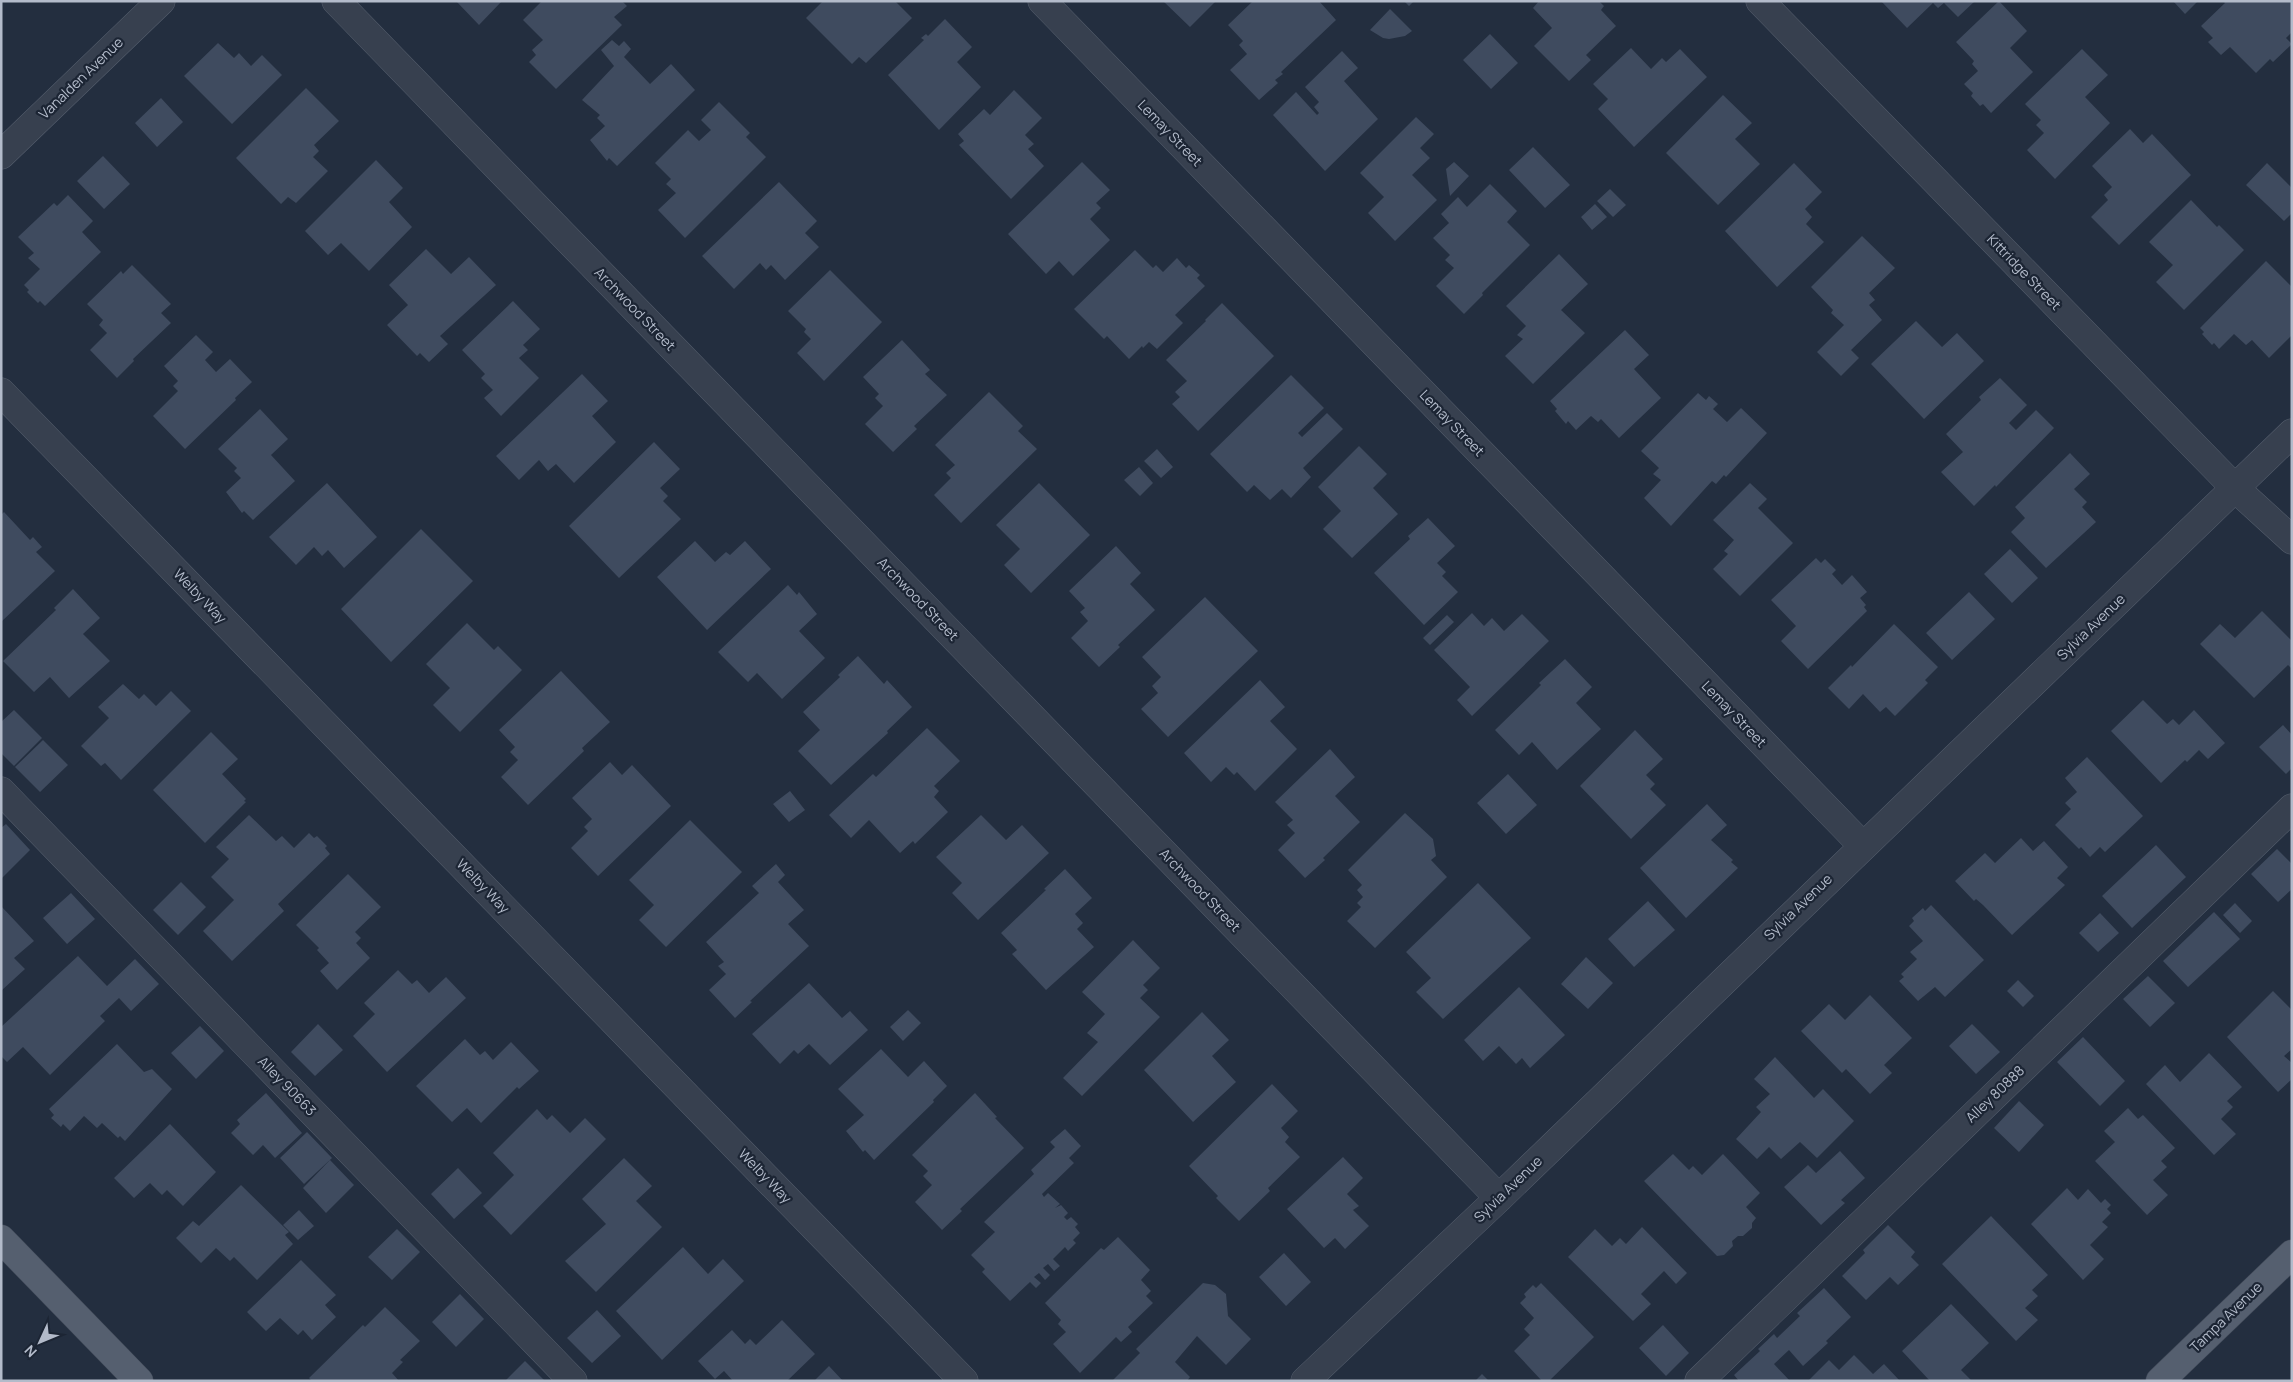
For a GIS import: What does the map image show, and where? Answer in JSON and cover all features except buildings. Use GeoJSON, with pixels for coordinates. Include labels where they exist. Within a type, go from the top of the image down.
{"type":"FeatureCollection","features":[{"type":"Feature","properties":{"kind":"main road"},"geometry":{"type":"LineString","coordinates":[[1,1239],[138,1381]]}},
{"type":"Feature","properties":{"kind":"main road","name":"Tampa Avenue"},"geometry":{"type":"LineString","coordinates":[[2160,1381],[2292,1254]]}},
{"type":"Feature","properties":{"kind":"street","name":"Vanalden Avenue"},"geometry":{"type":"LineString","coordinates":[[1,155],[161,1]]}},
{"type":"Feature","properties":{"kind":"street","name":"Archwood Street"},"geometry":{"type":"LineString","coordinates":[[336,1],[1499,1198]]}},
{"type":"Feature","properties":{"kind":"street","name":"Lemay Street"},"geometry":{"type":"LineString","coordinates":[[1042,1],[1862,845]]}},
{"type":"Feature","properties":{"kind":"street","name":"Kittridge Street"},"geometry":{"type":"LineString","coordinates":[[1760,1],[2235,488],[2292,540]]}},
{"type":"Feature","properties":{"kind":"street","name":"Welby Way"},"geometry":{"type":"LineString","coordinates":[[1,392],[964,1381]]}},
{"type":"Feature","properties":{"kind":"street","name":"Sylvia Avenue"},"geometry":{"type":"LineString","coordinates":[[1305,1381],[1499,1198],[1862,845],[2292,433]]}},
{"type":"Feature","properties":{"kind":"street","name":"Alley 90663"},"geometry":{"type":"LineString","coordinates":[[1,791],[573,1381]]}},
{"type":"Feature","properties":{"kind":"street","name":"Alley 80888"},"geometry":{"type":"LineString","coordinates":[[1699,1381],[2292,808]]}}]}
